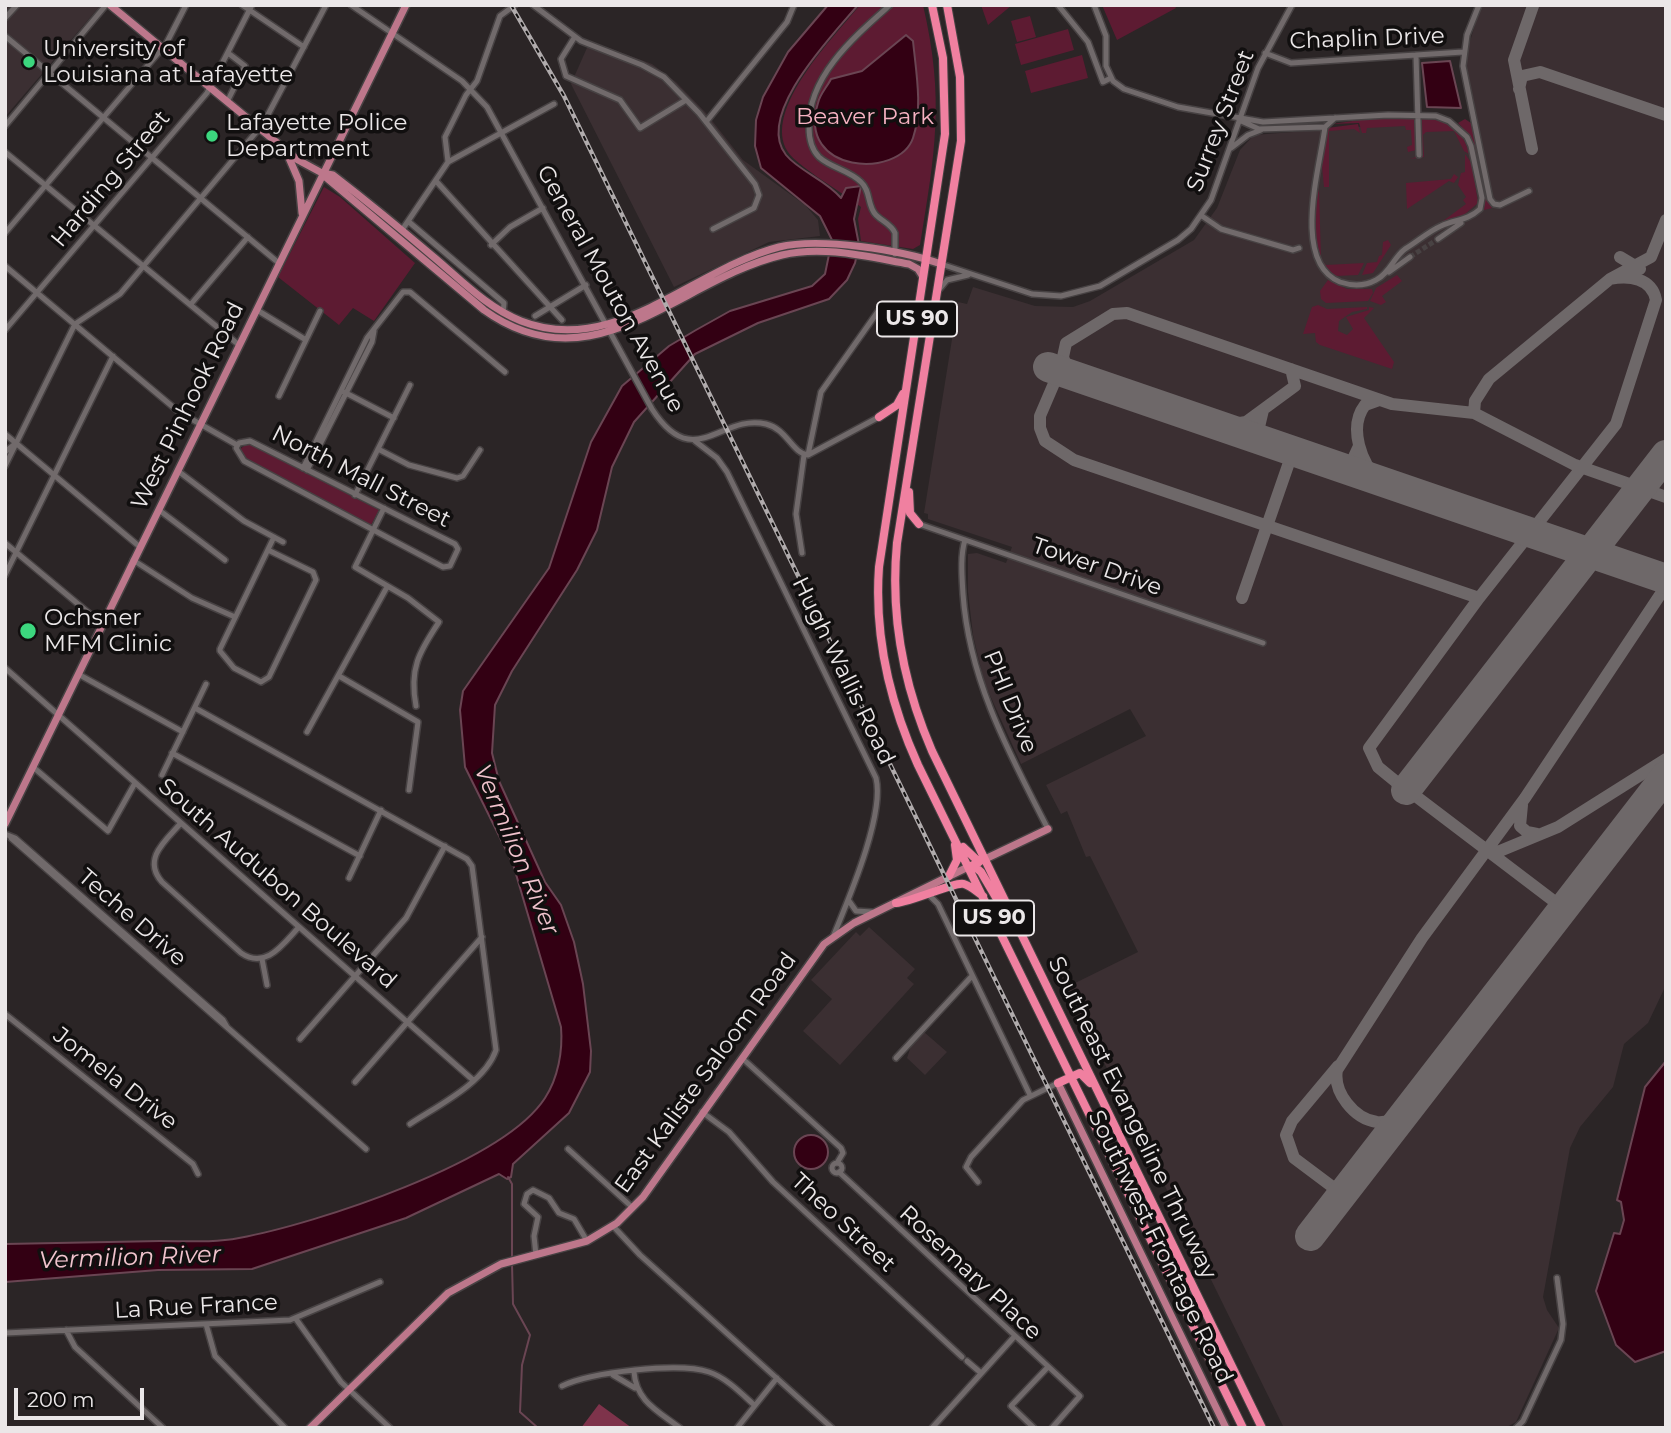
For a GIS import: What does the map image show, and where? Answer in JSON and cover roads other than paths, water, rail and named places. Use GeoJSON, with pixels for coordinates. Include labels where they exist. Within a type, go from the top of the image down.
{"type":"FeatureCollection","features":[{"type":"Feature","properties":{"kind":"highway","name":"US 90"},"geometry":{"type":"LineString","coordinates":[[932,5],[943,58],[946,120],[878,581],[883,662],[900,724],[955,837],[977,863],[985,898],[1243,1428]]}},
{"type":"Feature","properties":{"kind":"highway","name":"Southeast Evangeline Thruway"},"geometry":{"type":"LineString","coordinates":[[947,5],[958,53],[962,107],[959,157],[900,520],[894,592],[904,667],[923,730],[977,863],[1028,949],[1262,1428]]}},
{"type":"Feature","properties":{"kind":"highway"},"geometry":{"type":"LineString","coordinates":[[880,417],[900,401],[908,378]]}},
{"type":"Feature","properties":{"kind":"highway"},"geometry":{"type":"LineString","coordinates":[[880,417],[892,414],[900,427]]}},
{"type":"Feature","properties":{"kind":"highway"},"geometry":{"type":"LineString","coordinates":[[909,467],[909,511],[919,524]]}},
{"type":"Feature","properties":{"kind":"highway"},"geometry":{"type":"LineString","coordinates":[[890,498],[890,516],[919,524]]}},
{"type":"Feature","properties":{"kind":"highway"},"geometry":{"type":"LineString","coordinates":[[890,498],[897,508],[903,504]]}},
{"type":"Feature","properties":{"kind":"highway"},"geometry":{"type":"LineString","coordinates":[[944,816],[957,849],[957,860],[949,876]]}},
{"type":"Feature","properties":{"kind":"highway"},"geometry":{"type":"LineString","coordinates":[[977,863],[1028,949]]}},
{"type":"Feature","properties":{"kind":"highway"},"geometry":{"type":"LineString","coordinates":[[896,902],[914,901],[963,883],[985,898]]}},
{"type":"Feature","properties":{"kind":"highway"},"geometry":{"type":"LineString","coordinates":[[1058,1083],[1082,1074],[1097,1090]]}},
{"type":"Feature","properties":{"kind":"highway"},"geometry":{"type":"LineString","coordinates":[[1058,1083],[1069,1085],[1079,1094]]}},
{"type":"Feature","properties":{"kind":"main road"},"geometry":{"type":"LineString","coordinates":[[108,5],[286,150],[322,173],[333,175],[501,316],[552,329],[609,328],[779,247],[809,247],[874,255],[914,266],[924,279]]}},
{"type":"Feature","properties":{"kind":"main road","name":"West Pinhook Road"},"geometry":{"type":"LineString","coordinates":[[5,824],[406,5]]}},
{"type":"Feature","properties":{"kind":"main road"},"geometry":{"type":"LineString","coordinates":[[286,150],[299,181],[302,213]]}},
{"type":"Feature","properties":{"kind":"main road"},"geometry":{"type":"LineString","coordinates":[[874,255],[895,254],[941,264]]}},
{"type":"Feature","properties":{"kind":"main road","name":"East Kaliste Saloom Road"},"geometry":{"type":"LineString","coordinates":[[310,1428],[437,1302],[469,1280],[502,1264],[587,1241],[613,1226],[633,1208],[816,953],[833,937],[875,912],[1048,830]]}},
{"type":"Feature","properties":{"kind":"main road","name":"Southwest Frontage Road"},"geometry":{"type":"LineString","coordinates":[[1058,1083],[1226,1428]]}},
{"type":"Feature","properties":{"kind":"street"},"geometry":{"type":"LineString","coordinates":[[5,18],[17,5]]}},
{"type":"Feature","properties":{"kind":"street"},"geometry":{"type":"LineString","coordinates":[[5,126],[108,5]]}},
{"type":"Feature","properties":{"kind":"street"},"geometry":{"type":"LineString","coordinates":[[5,233],[162,48],[186,5]]}},
{"type":"Feature","properties":{"kind":"street"},"geometry":{"type":"LineString","coordinates":[[242,5],[251,8],[304,47]]}},
{"type":"Feature","properties":{"kind":"street"},"geometry":{"type":"LineString","coordinates":[[5,466],[75,324],[112,302],[260,128],[326,5]]}},
{"type":"Feature","properties":{"kind":"street","name":"General Mouton Avenue"},"geometry":{"type":"LineString","coordinates":[[351,5],[471,89],[502,132],[652,409],[667,428],[693,439],[713,437],[744,424],[765,424],[785,434],[806,455]]}},
{"type":"Feature","properties":{"kind":"street"},"geometry":{"type":"LineString","coordinates":[[448,162],[445,137],[477,81],[500,16],[515,5]]}},
{"type":"Feature","properties":{"kind":"street"},"geometry":{"type":"LineString","coordinates":[[533,5],[575,38],[649,68],[686,100],[706,122],[755,184],[759,195],[754,208],[713,229]]}},
{"type":"Feature","properties":{"kind":"street"},"geometry":{"type":"LineString","coordinates":[[706,122],[787,22],[794,5]]}},
{"type":"Feature","properties":{"kind":"street"},"geometry":{"type":"LineString","coordinates":[[890,5],[866,25],[821,79],[811,100],[809,131],[811,145],[818,155],[854,176],[866,187],[873,211],[895,233],[895,254]]}},
{"type":"Feature","properties":{"kind":"street"},"geometry":{"type":"LineString","coordinates":[[1058,5],[1088,42],[1103,82],[1111,78]]}},
{"type":"Feature","properties":{"kind":"street"},"geometry":{"type":"LineString","coordinates":[[1094,5],[1106,36],[1106,66],[1111,78],[1124,89],[1178,107],[1239,120],[1263,122],[1418,115],[1449,121],[1466,137],[1471,146],[1482,203],[1476,212],[1438,239]]}},
{"type":"Feature","properties":{"kind":"street","name":"Surrey Street"},"geometry":{"type":"LineString","coordinates":[[941,264],[1043,296],[1086,292],[1172,244],[1202,216],[1215,191],[1265,53],[1292,5]]}},
{"type":"Feature","properties":{"kind":"street","name":"Chaplin Drive"},"geometry":{"type":"LineString","coordinates":[[1265,53],[1291,63],[1463,52],[1479,5]]}},
{"type":"Feature","properties":{"kind":"street","name":"Harding Street"},"geometry":{"type":"LineString","coordinates":[[5,330],[210,88],[251,8]]}},
{"type":"Feature","properties":{"kind":"street"},"geometry":{"type":"LineString","coordinates":[[5,36],[280,264]]}},
{"type":"Feature","properties":{"kind":"street"},"geometry":{"type":"LineString","coordinates":[[575,38],[561,58],[566,76],[620,100],[640,128],[686,100]]}},
{"type":"Feature","properties":{"kind":"street"},"geometry":{"type":"LineString","coordinates":[[1463,52],[1464,78],[1491,202],[1500,205],[1529,191]]}},
{"type":"Feature","properties":{"kind":"street"},"geometry":{"type":"LineString","coordinates":[[227,102],[245,66],[228,53]]}},
{"type":"Feature","properties":{"kind":"street"},"geometry":{"type":"LineString","coordinates":[[1416,55],[1419,155]]}},
{"type":"Feature","properties":{"kind":"street"},"geometry":{"type":"LineString","coordinates":[[399,233],[448,162],[554,104]]}},
{"type":"Feature","properties":{"kind":"street"},"geometry":{"type":"LineString","coordinates":[[1229,150],[1248,135],[1264,129],[1325,127],[1335,118]]}},
{"type":"Feature","properties":{"kind":"street"},"geometry":{"type":"LineString","coordinates":[[1239,120],[1264,129]]}},
{"type":"Feature","properties":{"kind":"street"},"geometry":{"type":"LineString","coordinates":[[1325,127],[1311,234],[1313,253],[1325,271],[1343,283],[1368,284],[1410,257]]}},
{"type":"Feature","properties":{"kind":"street"},"geometry":{"type":"LineString","coordinates":[[5,152],[239,345]]}},
{"type":"Feature","properties":{"kind":"street"},"geometry":{"type":"LineString","coordinates":[[436,181],[491,245],[562,320]]}},
{"type":"Feature","properties":{"kind":"street"},"geometry":{"type":"LineString","coordinates":[[491,245],[510,227],[543,208]]}},
{"type":"Feature","properties":{"kind":"street"},"geometry":{"type":"LineString","coordinates":[[1202,216],[1220,229],[1286,249],[1299,248]]}},
{"type":"Feature","properties":{"kind":"street"},"geometry":{"type":"LineString","coordinates":[[409,222],[504,303],[501,316]]}},
{"type":"Feature","properties":{"kind":"street"},"geometry":{"type":"LineString","coordinates":[[1386,274],[1398,254],[1439,226],[1463,222]]}},
{"type":"Feature","properties":{"kind":"street"},"geometry":{"type":"LineString","coordinates":[[191,304],[247,237]]}},
{"type":"Feature","properties":{"kind":"street"},"geometry":{"type":"LineString","coordinates":[[5,266],[200,426],[237,445],[237,452],[244,460],[373,530]]}},
{"type":"Feature","properties":{"kind":"street"},"geometry":{"type":"LineString","coordinates":[[937,293],[947,280],[970,274]]}},
{"type":"Feature","properties":{"kind":"street"},"geometry":{"type":"LineString","coordinates":[[536,316],[586,285]]}},
{"type":"Feature","properties":{"kind":"street"},"geometry":{"type":"LineString","coordinates":[[305,469],[344,392],[367,338],[401,293],[408,291],[505,372]]}},
{"type":"Feature","properties":{"kind":"street"},"geometry":{"type":"LineString","coordinates":[[802,553],[796,514],[821,392],[879,310],[890,307]]}},
{"type":"Feature","properties":{"kind":"street"},"geometry":{"type":"LineString","coordinates":[[257,310],[306,340]]}},
{"type":"Feature","properties":{"kind":"street"},"geometry":{"type":"LineString","coordinates":[[279,396],[320,311]]}},
{"type":"Feature","properties":{"kind":"street"},"geometry":{"type":"LineString","coordinates":[[5,576],[113,356]]}},
{"type":"Feature","properties":{"kind":"street"},"geometry":{"type":"LineString","coordinates":[[355,495],[410,385]]}},
{"type":"Feature","properties":{"kind":"street"},"geometry":{"type":"LineString","coordinates":[[344,392],[394,418]]}},
{"type":"Feature","properties":{"kind":"street"},"geometry":{"type":"LineString","coordinates":[[806,455],[880,417]]}},
{"type":"Feature","properties":{"kind":"street"},"geometry":{"type":"LineString","coordinates":[[5,434],[140,547]]}},
{"type":"Feature","properties":{"kind":"street"},"geometry":{"type":"LineString","coordinates":[[711,452],[709,444],[713,437]]}},
{"type":"Feature","properties":{"kind":"street","name":"Hugh Wallis Road"},"geometry":{"type":"LineString","coordinates":[[693,439],[711,452],[727,472],[876,778],[877,807],[850,897],[833,937]]}},
{"type":"Feature","properties":{"kind":"street","name":"North Mall Street"},"geometry":{"type":"LineString","coordinates":[[237,445],[250,441],[456,545],[453,559],[444,568],[373,530]]}},
{"type":"Feature","properties":{"kind":"street"},"geometry":{"type":"LineString","coordinates":[[5,452],[16,443]]}},
{"type":"Feature","properties":{"kind":"street"},"geometry":{"type":"LineString","coordinates":[[378,449],[409,465],[457,478],[463,476],[480,450]]}},
{"type":"Feature","properties":{"kind":"street"},"geometry":{"type":"LineString","coordinates":[[178,471],[244,521],[283,542]]}},
{"type":"Feature","properties":{"kind":"street"},"geometry":{"type":"LineString","coordinates":[[384,508],[355,567],[439,622],[422,648],[412,677],[416,706]]}},
{"type":"Feature","properties":{"kind":"street"},"geometry":{"type":"LineString","coordinates":[[159,510],[225,560]]}},
{"type":"Feature","properties":{"kind":"street","name":"Tower Drive"},"geometry":{"type":"LineString","coordinates":[[919,524],[1263,643]]}},
{"type":"Feature","properties":{"kind":"street"},"geometry":{"type":"LineString","coordinates":[[268,550],[311,570],[316,580],[267,680],[257,681],[234,668],[220,654],[220,649],[274,537]]}},
{"type":"Feature","properties":{"kind":"street","name":"PHI Drive"},"geometry":{"type":"LineString","coordinates":[[965,540],[963,595],[973,663],[996,726],[1048,830]]}},
{"type":"Feature","properties":{"kind":"street"},"geometry":{"type":"LineString","coordinates":[[5,543],[102,624]]}},
{"type":"Feature","properties":{"kind":"street"},"geometry":{"type":"LineString","coordinates":[[133,560],[192,598],[235,617]]}},
{"type":"Feature","properties":{"kind":"street"},"geometry":{"type":"LineString","coordinates":[[307,732],[387,587]]}},
{"type":"Feature","properties":{"kind":"street","name":"South Audubon Boulevard"},"geometry":{"type":"LineString","coordinates":[[5,668],[473,1080]]}},
{"type":"Feature","properties":{"kind":"street"},"geometry":{"type":"LineString","coordinates":[[78,674],[183,732]]}},
{"type":"Feature","properties":{"kind":"street"},"geometry":{"type":"LineString","coordinates":[[339,676],[418,722],[409,790]]}},
{"type":"Feature","properties":{"kind":"street"},"geometry":{"type":"LineString","coordinates":[[162,775],[206,684]]}},
{"type":"Feature","properties":{"kind":"street"},"geometry":{"type":"LineString","coordinates":[[195,708],[382,810],[467,859],[472,866],[496,1050],[492,1060],[473,1080],[410,1124]]}},
{"type":"Feature","properties":{"kind":"street"},"geometry":{"type":"LineString","coordinates":[[173,753],[360,856]]}},
{"type":"Feature","properties":{"kind":"street"},"geometry":{"type":"LineString","coordinates":[[33,767],[108,831],[135,783]]}},
{"type":"Feature","properties":{"kind":"street"},"geometry":{"type":"LineString","coordinates":[[349,877],[382,810]]}},
{"type":"Feature","properties":{"kind":"street"},"geometry":{"type":"LineString","coordinates":[[181,823],[156,852],[153,866],[157,875],[243,955],[262,959],[273,954],[299,927]]}},
{"type":"Feature","properties":{"kind":"street","name":"Teche Drive"},"geometry":{"type":"LineString","coordinates":[[8,836],[168,975],[219,1024],[227,1027],[366,1149]]}},
{"type":"Feature","properties":{"kind":"street"},"geometry":{"type":"LineString","coordinates":[[300,1039],[412,910],[445,846]]}},
{"type":"Feature","properties":{"kind":"street"},"geometry":{"type":"LineString","coordinates":[[938,891],[938,904]]}},
{"type":"Feature","properties":{"kind":"street"},"geometry":{"type":"LineString","coordinates":[[929,895],[938,904],[1030,1095]]}},
{"type":"Feature","properties":{"kind":"street"},"geometry":{"type":"LineString","coordinates":[[850,897],[850,905],[855,911],[875,912]]}},
{"type":"Feature","properties":{"kind":"street"},"geometry":{"type":"LineString","coordinates":[[355,1082],[482,937]]}},
{"type":"Feature","properties":{"kind":"street"},"geometry":{"type":"LineString","coordinates":[[262,959],[267,985]]}},
{"type":"Feature","properties":{"kind":"street"},"geometry":{"type":"LineString","coordinates":[[896,1058],[972,976]]}},
{"type":"Feature","properties":{"kind":"street","name":"Jomela Drive"},"geometry":{"type":"LineString","coordinates":[[5,1014],[193,1164],[198,1174]]}},
{"type":"Feature","properties":{"kind":"street","name":"Rosemary Place"},"geometry":{"type":"LineString","coordinates":[[741,1058],[841,1148],[843,1153],[837,1163],[842,1166],[839,1172],[1080,1396],[1052,1428]]}},
{"type":"Feature","properties":{"kind":"street"},"geometry":{"type":"LineString","coordinates":[[978,1182],[966,1167],[971,1157],[1030,1095],[1058,1083]]}},
{"type":"Feature","properties":{"kind":"street","name":"Theo Street"},"geometry":{"type":"LineString","coordinates":[[702,1112],[729,1132],[773,1182],[981,1373]]}},
{"type":"Feature","properties":{"kind":"street"},"geometry":{"type":"LineString","coordinates":[[568,1149],[633,1208]]}},
{"type":"Feature","properties":{"kind":"street"},"geometry":{"type":"LineString","coordinates":[[536,1255],[534,1236],[538,1217],[524,1204],[531,1191],[543,1194],[559,1213],[575,1219],[587,1241]]}},
{"type":"Feature","properties":{"kind":"street"},"geometry":{"type":"LineString","coordinates":[[613,1226],[640,1255],[832,1428]]}},
{"type":"Feature","properties":{"kind":"street"},"geometry":{"type":"LineString","coordinates":[[1516,1428],[1522,1421],[1561,1340],[1563,1324],[1557,1278]]}},
{"type":"Feature","properties":{"kind":"street","name":"La Rue France"},"geometry":{"type":"LineString","coordinates":[[5,1333],[296,1319],[380,1282]]}},
{"type":"Feature","properties":{"kind":"street"},"geometry":{"type":"LineString","coordinates":[[296,1319],[307,1339],[348,1389],[390,1428]]}},
{"type":"Feature","properties":{"kind":"street"},"geometry":{"type":"LineString","coordinates":[[206,1324],[215,1356],[285,1428]]}},
{"type":"Feature","properties":{"kind":"street"},"geometry":{"type":"LineString","coordinates":[[66,1330],[75,1347],[163,1428]]}},
{"type":"Feature","properties":{"kind":"street"},"geometry":{"type":"LineString","coordinates":[[932,1428],[1014,1337]]}},
{"type":"Feature","properties":{"kind":"street"},"geometry":{"type":"LineString","coordinates":[[1034,1428],[1011,1406],[1047,1368]]}},
{"type":"Feature","properties":{"kind":"street"},"geometry":{"type":"LineString","coordinates":[[562,1386],[586,1377],[611,1373],[668,1369],[710,1372],[753,1404]]}},
{"type":"Feature","properties":{"kind":"street"},"geometry":{"type":"LineString","coordinates":[[634,1372],[636,1389]]}},
{"type":"Feature","properties":{"kind":"street"},"geometry":{"type":"LineString","coordinates":[[611,1373],[636,1389],[646,1403],[680,1428]]}},
{"type":"Feature","properties":{"kind":"street"},"geometry":{"type":"LineString","coordinates":[[737,1428],[753,1404],[777,1378]]}},
{"type":"Feature","properties":{"kind":"water","name":"Vermilion River"},"geometry":{"type":"Polygon","coordinates":[[[828,5],[858,5],[801,76],[780,119],[779,138],[791,161],[841,198],[846,188],[861,186],[854,219],[859,245],[847,280],[829,299],[758,323],[695,354],[634,422],[612,467],[597,530],[577,570],[512,671],[495,705],[492,753],[499,781],[545,882],[561,905],[574,942],[583,984],[591,1051],[590,1072],[569,1113],[513,1164],[511,1177],[507,1179],[499,1174],[406,1218],[252,1269],[158,1270],[5,1282],[5,1244],[229,1240],[272,1231],[358,1205],[450,1167],[490,1145],[523,1122],[545,1098],[559,1064],[561,1027],[513,864],[465,767],[460,710],[463,691],[549,568],[591,442],[622,386],[669,346],[730,311],[812,286],[825,274],[832,240],[820,216],[761,168],[755,146],[756,120],[763,97],[788,52],[828,5]]]}},
{"type":"Feature","properties":{"kind":"water"},"geometry":{"type":"Polygon","coordinates":[[[906,35],[913,41],[918,90],[918,115],[913,138],[904,151],[889,160],[871,164],[852,162],[835,156],[822,144],[815,127],[822,94],[831,79],[862,71],[906,35]]]}},
{"type":"Feature","properties":{"kind":"water"},"geometry":{"type":"Polygon","coordinates":[[[1450,61],[1461,108],[1427,107],[1422,63],[1450,61]]]}},
{"type":"Feature","properties":{"kind":"water"},"geometry":{"type":"Polygon","coordinates":[[[1666,1061],[1666,1351],[1635,1362],[1616,1345],[1596,1291],[1614,1233],[1620,1234],[1624,1220],[1621,1202],[1617,1200],[1645,1087],[1666,1061]]]}},
{"type":"Feature","properties":{"kind":"water"},"geometry":{"type":"Polygon","coordinates":[[[811,1135],[823,1140],[828,1152],[823,1164],[811,1169],[799,1164],[794,1152],[799,1140],[811,1135]]]}},
{"type":"Feature","properties":{"kind":"waterway"},"geometry":{"type":"LineString","coordinates":[[508,1177],[512,1184],[512,1258]]}},
{"type":"Feature","properties":{"kind":"waterway"},"geometry":{"type":"LineString","coordinates":[[512,1264],[513,1304],[530,1335],[522,1365],[520,1412],[538,1428]]}},
{"type":"Feature","properties":{"kind":"tunnel"},"geometry":{"type":"LineString","coordinates":[[1410,257],[1438,239]]}},
{"type":"Feature","properties":{"kind":"railway"},"geometry":{"type":"LineString","coordinates":[[511,5],[564,96],[1214,1428]]}},
{"type":"Feature","properties":{"kind":"place","name":"University of Louisiana at Lafayette"},"geometry":{"type":"Point","coordinates":[29,62]}},
{"type":"Feature","properties":{"kind":"place","name":"Lafayette Police Department"},"geometry":{"type":"Point","coordinates":[212,136]}},
{"type":"Feature","properties":{"kind":"place","name":"Ochsner MFM Clinic"},"geometry":{"type":"Point","coordinates":[28,631]}},
{"type":"Feature","properties":{"kind":"park label","name":"Beaver Park"},"geometry":{"type":"Point","coordinates":[865,117]}}]}
